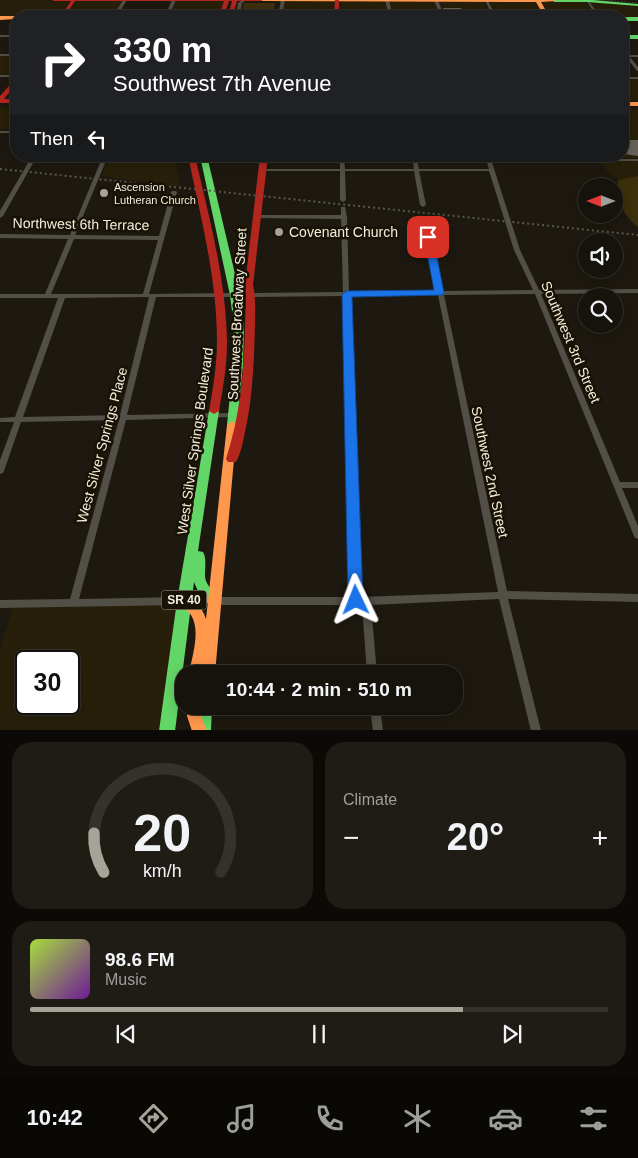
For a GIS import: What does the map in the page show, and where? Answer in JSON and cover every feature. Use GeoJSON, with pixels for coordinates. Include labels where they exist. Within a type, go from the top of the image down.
{"type":"FeatureCollection","features":[{"type":"Feature","properties":{"kind":"main road"},"geometry":{"type":"LineString","coordinates":[[54,0],[537,0],[638,5]]}},
{"type":"Feature","properties":{"kind":"main road"},"geometry":{"type":"LineString","coordinates":[[1,100],[10,87]]}},
{"type":"Feature","properties":{"kind":"main road","name":"West Silver Springs Boulevard"},"geometry":{"type":"LineString","coordinates":[[167,730],[184,600],[214,416],[223,345],[220,295],[192,162]]}},
{"type":"Feature","properties":{"kind":"main road","name":"SR 40"},"geometry":{"type":"LineString","coordinates":[[204,162],[235,295],[239,344],[209,665]]}},
{"type":"Feature","properties":{"kind":"main road","name":"Southwest Broadway Street"},"geometry":{"type":"LineString","coordinates":[[227,472],[240,438],[245,413],[252,295],[249,285],[263,162]]}},
{"type":"Feature","properties":{"kind":"main road"},"geometry":{"type":"LineString","coordinates":[[202,490],[205,518],[197,576],[202,590],[214,601]]}},
{"type":"Feature","properties":{"kind":"main road"},"geometry":{"type":"LineString","coordinates":[[184,600],[192,605],[200,614],[202,624],[197,665]]}},
{"type":"Feature","properties":{"kind":"main road"},"geometry":{"type":"LineString","coordinates":[[194,715],[201,730]]}},
{"type":"Feature","properties":{"kind":"main road"},"geometry":{"type":"LineString","coordinates":[[201,730],[204,715]]}},
{"type":"Feature","properties":{"kind":"street"},"geometry":{"type":"LineString","coordinates":[[239,10],[240,3],[246,0]]}},
{"type":"Feature","properties":{"kind":"street"},"geometry":{"type":"LineString","coordinates":[[629,57],[638,70]]}},
{"type":"Feature","properties":{"kind":"street"},"geometry":{"type":"LineString","coordinates":[[0,216],[31,162]]}},
{"type":"Feature","properties":{"kind":"street"},"geometry":{"type":"LineString","coordinates":[[47,296],[103,162]]}},
{"type":"Feature","properties":{"kind":"street"},"geometry":{"type":"LineString","coordinates":[[342,162],[361,600],[371,665]]}},
{"type":"Feature","properties":{"kind":"street"},"geometry":{"type":"LineString","coordinates":[[415,162],[423,205]]}},
{"type":"Feature","properties":{"kind":"street","name":"Southwest 3rd Street"},"geometry":{"type":"LineString","coordinates":[[489,162],[517,250],[538,292],[638,536]]}},
{"type":"Feature","properties":{"kind":"street"},"geometry":{"type":"LineString","coordinates":[[262,170],[492,170]]}},
{"type":"Feature","properties":{"kind":"street","name":"West Silver Springs Place"},"geometry":{"type":"LineString","coordinates":[[74,602],[124,418],[161,238],[174,192]]}},
{"type":"Feature","properties":{"kind":"street"},"geometry":{"type":"LineString","coordinates":[[256,216],[344,217]]}},
{"type":"Feature","properties":{"kind":"street","name":"Southwest 2nd Street"},"geometry":{"type":"LineString","coordinates":[[425,218],[503,595],[536,730]]}},
{"type":"Feature","properties":{"kind":"street","name":"Northwest 6th Terrace"},"geometry":{"type":"LineString","coordinates":[[0,236],[161,238]]}},
{"type":"Feature","properties":{"kind":"street"},"geometry":{"type":"LineString","coordinates":[[252,295],[638,291]]}},
{"type":"Feature","properties":{"kind":"street"},"geometry":{"type":"LineString","coordinates":[[0,296],[235,295]]}},
{"type":"Feature","properties":{"kind":"street"},"geometry":{"type":"LineString","coordinates":[[0,471],[62,296]]}},
{"type":"Feature","properties":{"kind":"street"},"geometry":{"type":"LineString","coordinates":[[0,420],[233,415]]}},
{"type":"Feature","properties":{"kind":"street"},"geometry":{"type":"LineString","coordinates":[[617,485],[638,485]]}},
{"type":"Feature","properties":{"kind":"street"},"geometry":{"type":"LineString","coordinates":[[214,601],[361,600],[503,595],[638,598]]}},
{"type":"Feature","properties":{"kind":"street"},"geometry":{"type":"LineString","coordinates":[[0,604],[184,600]]}},
{"type":"Feature","properties":{"kind":"street"},"geometry":{"type":"LineString","coordinates":[[376,715],[378,730]]}},
{"type":"Feature","properties":{"kind":"shaded area"},"geometry":{"type":"Polygon","coordinates":[[[0,0],[72,1],[65,10],[10,10],[10,17],[0,17],[0,0]]]}},
{"type":"Feature","properties":{"kind":"shaded area"},"geometry":{"type":"Polygon","coordinates":[[[76,1],[122,1],[117,10],[70,10],[76,1]]]}},
{"type":"Feature","properties":{"kind":"shaded area"},"geometry":{"type":"Polygon","coordinates":[[[176,1],[224,1],[222,10],[172,10],[176,1]]]}},
{"type":"Feature","properties":{"kind":"shaded area"},"geometry":{"type":"Polygon","coordinates":[[[285,1],[335,1],[335,10],[283,10],[285,1]]]}},
{"type":"Feature","properties":{"kind":"shaded area"},"geometry":{"type":"Polygon","coordinates":[[[340,1],[385,1],[387,10],[340,10],[340,1]]]}},
{"type":"Feature","properties":{"kind":"shaded area"},"geometry":{"type":"Polygon","coordinates":[[[390,1],[434,1],[437,10],[392,10],[390,1]]]}},
{"type":"Feature","properties":{"kind":"shaded area"},"geometry":{"type":"Polygon","coordinates":[[[439,1],[484,1],[488,10],[442,10],[439,1]]]}},
{"type":"Feature","properties":{"kind":"shaded area"},"geometry":{"type":"Polygon","coordinates":[[[489,1],[535,1],[540,10],[493,10],[489,1]]]}},
{"type":"Feature","properties":{"kind":"shaded area"},"geometry":{"type":"Polygon","coordinates":[[[540,1],[585,2],[591,10],[545,10],[540,1]]]}},
{"type":"Feature","properties":{"kind":"shaded area"},"geometry":{"type":"Polygon","coordinates":[[[590,2],[638,6],[638,18],[629,18],[629,10],[596,10],[590,2]]]}},
{"type":"Feature","properties":{"kind":"shaded area"},"geometry":{"type":"Polygon","coordinates":[[[244,3],[275,3],[274,10],[242,10],[244,3]]]}},
{"type":"Feature","properties":{"kind":"shaded area"},"geometry":{"type":"Polygon","coordinates":[[[0,56],[10,56],[10,75],[0,75],[0,56]]]}},
{"type":"Feature","properties":{"kind":"shaded area"},"geometry":{"type":"Polygon","coordinates":[[[629,79],[638,79],[638,101],[629,101],[629,79]]]}},
{"type":"Feature","properties":{"kind":"shaded area"},"geometry":{"type":"Polygon","coordinates":[[[0,107],[10,108],[10,130],[0,129],[0,107]]]}},
{"type":"Feature","properties":{"kind":"shaded area"},"geometry":{"type":"Polygon","coordinates":[[[629,109],[638,109],[638,158],[629,158],[629,109]]]}},
{"type":"Feature","properties":{"kind":"shaded area"},"geometry":{"type":"Polygon","coordinates":[[[638,161],[638,176],[623,179],[616,178],[607,171],[602,162],[638,161]]]}},
{"type":"Feature","properties":{"kind":"shaded area"},"geometry":{"type":"Polygon","coordinates":[[[107,162],[176,162],[180,187],[101,176],[107,162]]]}},
{"type":"Feature","properties":{"kind":"shaded area"},"geometry":{"type":"Polygon","coordinates":[[[638,176],[638,227],[628,218],[623,210],[623,179],[638,176]]]}},
{"type":"Feature","properties":{"kind":"shaded area"},"geometry":{"type":"Polygon","coordinates":[[[177,605],[160,730],[0,730],[0,650],[13,608],[177,605]]]}},
{"type":"Feature","properties":{"kind":"building"},"geometry":{"type":"Polygon","coordinates":[[[443,8],[461,8],[462,10],[444,10],[443,8]]]}},
{"type":"Feature","properties":{"kind":"building"},"geometry":{"type":"Polygon","coordinates":[[[629,140],[638,140],[638,156],[629,155],[629,140]]]}},
{"type":"Feature","properties":{"kind":"railway"},"geometry":{"type":"LineString","coordinates":[[604,0],[638,3]]}},
{"type":"Feature","properties":{"kind":"railway"},"geometry":{"type":"LineString","coordinates":[[0,169],[638,235]]}},
{"type":"Feature","properties":{"kind":"traffic: fast"},"geometry":{"type":"LineString","coordinates":[[554,1],[587,1],[638,5]]}},
{"type":"Feature","properties":{"kind":"traffic: fast"},"geometry":{"type":"LineString","coordinates":[[629,19],[638,19]]}},
{"type":"Feature","properties":{"kind":"traffic: fast"},"geometry":{"type":"LineString","coordinates":[[629,37],[638,37]]}},
{"type":"Feature","properties":{"kind":"traffic: fast"},"geometry":{"type":"LineString","coordinates":[[204,162],[235,295],[239,328],[238,365],[232,425]]}},
{"type":"Feature","properties":{"kind":"traffic: fast"},"geometry":{"type":"LineString","coordinates":[[167,730],[184,601],[214,411]]}},
{"type":"Feature","properties":{"kind":"traffic: fast"},"geometry":{"type":"LineString","coordinates":[[199,556],[198,575],[205,591],[214,601]]}},
{"type":"Feature","properties":{"kind":"traffic: fast"},"geometry":{"type":"LineString","coordinates":[[203,730],[204,715]]}},
{"type":"Feature","properties":{"kind":"traffic: slow"},"geometry":{"type":"LineString","coordinates":[[261,0],[554,1]]}},
{"type":"Feature","properties":{"kind":"traffic: slow"},"geometry":{"type":"LineString","coordinates":[[537,0],[543,10]]}},
{"type":"Feature","properties":{"kind":"traffic: slow"},"geometry":{"type":"LineString","coordinates":[[0,18],[10,18]]}},
{"type":"Feature","properties":{"kind":"traffic: slow"},"geometry":{"type":"LineString","coordinates":[[629,104],[638,104]]}},
{"type":"Feature","properties":{"kind":"traffic: slow"},"geometry":{"type":"LineString","coordinates":[[209,665],[232,425]]}},
{"type":"Feature","properties":{"kind":"traffic: slow"},"geometry":{"type":"LineString","coordinates":[[184,601],[193,607],[201,624],[202,633],[197,665]]}},
{"type":"Feature","properties":{"kind":"traffic: slow"},"geometry":{"type":"LineString","coordinates":[[194,715],[200,730]]}},
{"type":"Feature","properties":{"kind":"traffic: jam"},"geometry":{"type":"LineString","coordinates":[[54,0],[261,0]]}},
{"type":"Feature","properties":{"kind":"traffic: jam"},"geometry":{"type":"LineString","coordinates":[[67,10],[74,0]]}},
{"type":"Feature","properties":{"kind":"traffic: jam"},"geometry":{"type":"LineString","coordinates":[[224,10],[227,0]]}},
{"type":"Feature","properties":{"kind":"traffic: jam"},"geometry":{"type":"LineString","coordinates":[[232,10],[235,0]]}},
{"type":"Feature","properties":{"kind":"traffic: jam"},"geometry":{"type":"LineString","coordinates":[[337,0],[337,10]]}},
{"type":"Feature","properties":{"kind":"traffic: jam"},"geometry":{"type":"LineString","coordinates":[[0,100],[10,88]]}},
{"type":"Feature","properties":{"kind":"traffic: jam"},"geometry":{"type":"LineString","coordinates":[[0,101],[10,101]]}},
{"type":"Feature","properties":{"kind":"traffic: jam"},"geometry":{"type":"LineString","coordinates":[[192,162],[216,272],[219,295],[222,342],[214,411]]}},
{"type":"Feature","properties":{"kind":"traffic: jam"},"geometry":{"type":"LineString","coordinates":[[232,459],[241,426],[247,392],[251,300],[249,285],[263,162]]}},
{"type":"Feature","properties":{"kind":"place","name":"Ascension Lutheran Church"},"geometry":{"type":"Point","coordinates":[104,193]}},
{"type":"Feature","properties":{"kind":"place","name":"Covenant Church"},"geometry":{"type":"Point","coordinates":[279,232]}},
{"type":"Feature","properties":{"kind":"route"},"geometry":{"type":"LineString","coordinates":[[356,600],[347,294],[439,293],[428,237]]}}]}
